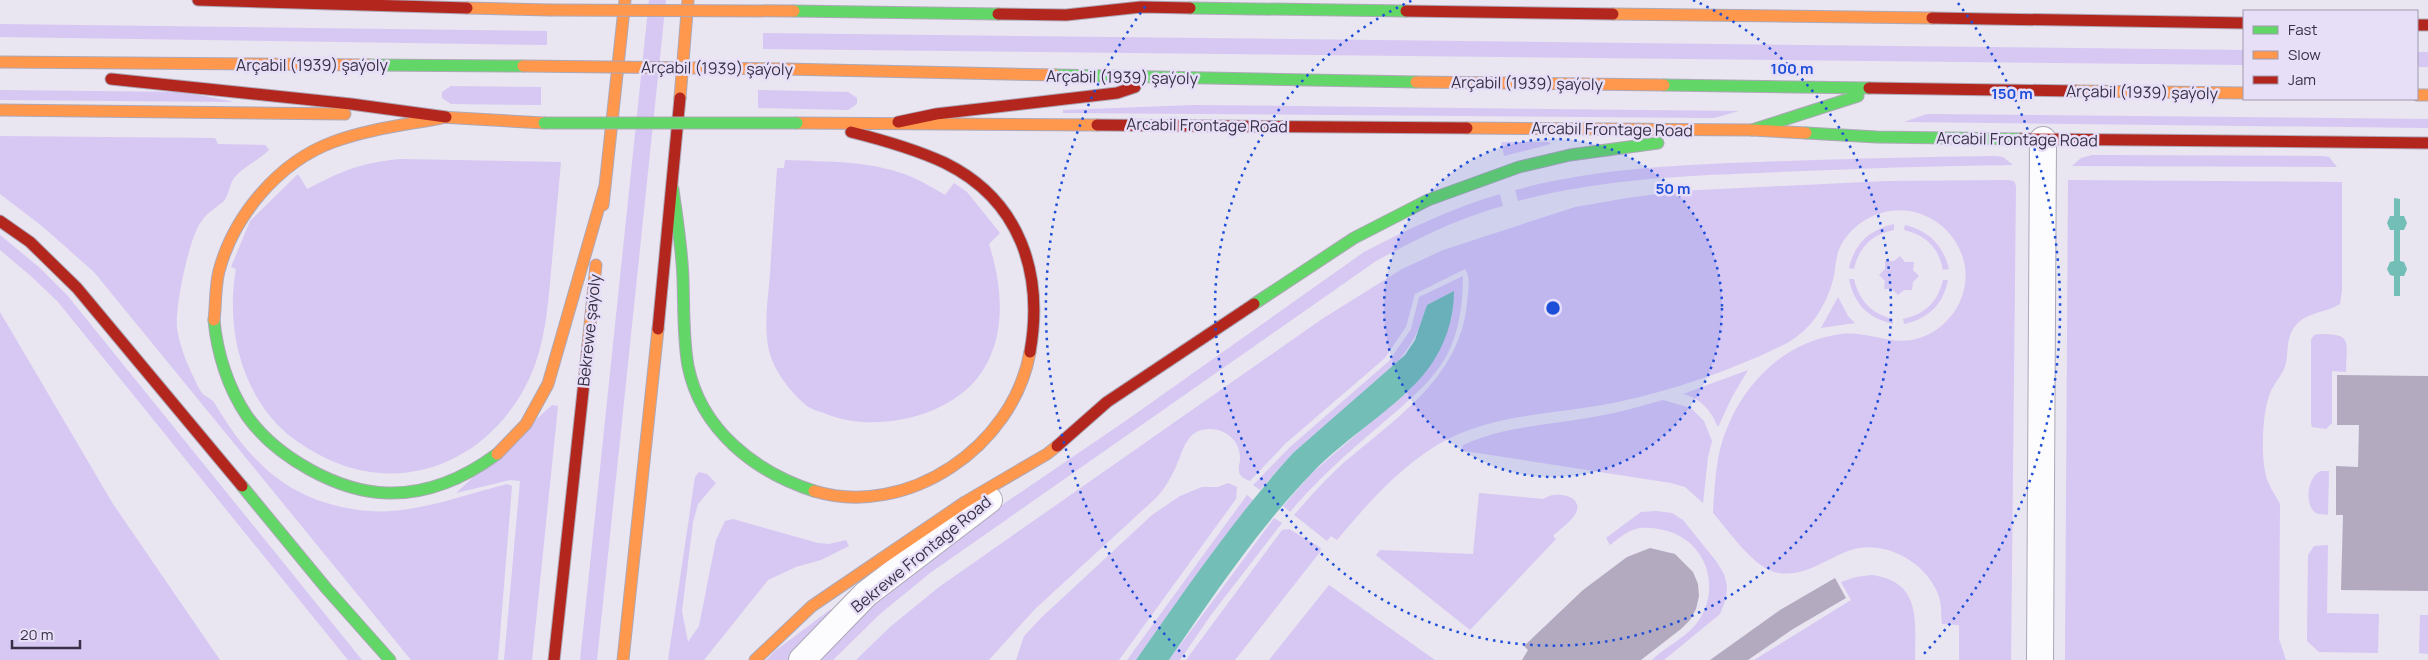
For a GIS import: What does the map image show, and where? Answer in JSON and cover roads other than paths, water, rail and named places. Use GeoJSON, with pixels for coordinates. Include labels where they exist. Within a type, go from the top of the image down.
{"type":"FeatureCollection","features":[{"type":"Feature","properties":{"kind":"main road"},"geometry":{"type":"LineString","coordinates":[[198,0],[549,10],[1066,14],[1141,7],[2243,23]]}},
{"type":"Feature","properties":{"kind":"main road","name":"Bekrewe şaýoly"},"geometry":{"type":"LineString","coordinates":[[554,660],[625,0]]}},
{"type":"Feature","properties":{"kind":"main road"},"geometry":{"type":"LineString","coordinates":[[623,660],[673,189],[688,0]]}},
{"type":"Feature","properties":{"kind":"main road"},"geometry":{"type":"LineString","coordinates":[[1111,0],[1141,7]]}},
{"type":"Feature","properties":{"kind":"main road"},"geometry":{"type":"LineString","coordinates":[[1901,6],[1942,20]]}},
{"type":"Feature","properties":{"kind":"main road","name":"Arçabil (1939) şaýoly"},"geometry":{"type":"LineString","coordinates":[[0,62],[784,69],[1160,78],[2243,93]]}},
{"type":"Feature","properties":{"kind":"main road"},"geometry":{"type":"LineString","coordinates":[[0,66],[75,75]]}},
{"type":"Feature","properties":{"kind":"main road"},"geometry":{"type":"LineString","coordinates":[[104,78],[351,104],[446,117]]}},
{"type":"Feature","properties":{"kind":"main road"},"geometry":{"type":"LineString","coordinates":[[898,122],[936,114],[1117,93],[1160,78]]}},
{"type":"Feature","properties":{"kind":"main road"},"geometry":{"type":"LineString","coordinates":[[756,660],[812,606],[892,550],[965,502],[1047,454],[1107,402],[1327,255],[1392,217],[1458,188],[1519,167],[1570,155],[1752,130],[1879,88]]}},
{"type":"Feature","properties":{"kind":"main road"},"geometry":{"type":"LineString","coordinates":[[0,110],[446,117],[544,123],[802,122],[885,140],[931,155],[950,164],[995,200],[1009,220],[1027,256],[1035,297],[1035,317],[1024,376],[1011,406],[999,424],[982,443],[948,471],[898,493],[854,498],[832,495],[782,479],[753,463],[731,442],[700,403],[686,358],[683,333],[682,263],[673,189]]}},
{"type":"Feature","properties":{"kind":"main road"},"geometry":{"type":"LineString","coordinates":[[446,117],[355,135],[318,148],[289,166],[270,182],[244,212],[229,238],[220,260],[215,296],[216,334],[220,361],[229,388],[262,436],[288,459],[318,476],[357,490],[400,494],[433,488],[464,476],[500,452],[526,424],[550,380],[605,186]]}},
{"type":"Feature","properties":{"kind":"main road","name":"Arcabil Frontage Road"},"geometry":{"type":"LineString","coordinates":[[802,122],[1752,130],[1877,136],[2043,140],[2428,143]]}},
{"type":"Feature","properties":{"kind":"main road"},"geometry":{"type":"LineString","coordinates":[[0,221],[30,242],[77,288],[326,588],[390,660]]}},
{"type":"Feature","properties":{"kind":"street"},"geometry":{"type":"LineString","coordinates":[[2040,660],[2043,140]]}},
{"type":"Feature","properties":{"kind":"street","name":"Bekrewe Frontage Road"},"geometry":{"type":"LineString","coordinates":[[802,660],[866,594],[1047,454]]}},
{"type":"Feature","properties":{"kind":"street"},"geometry":{"type":"LineString","coordinates":[[326,588],[372,660]]}}]}
